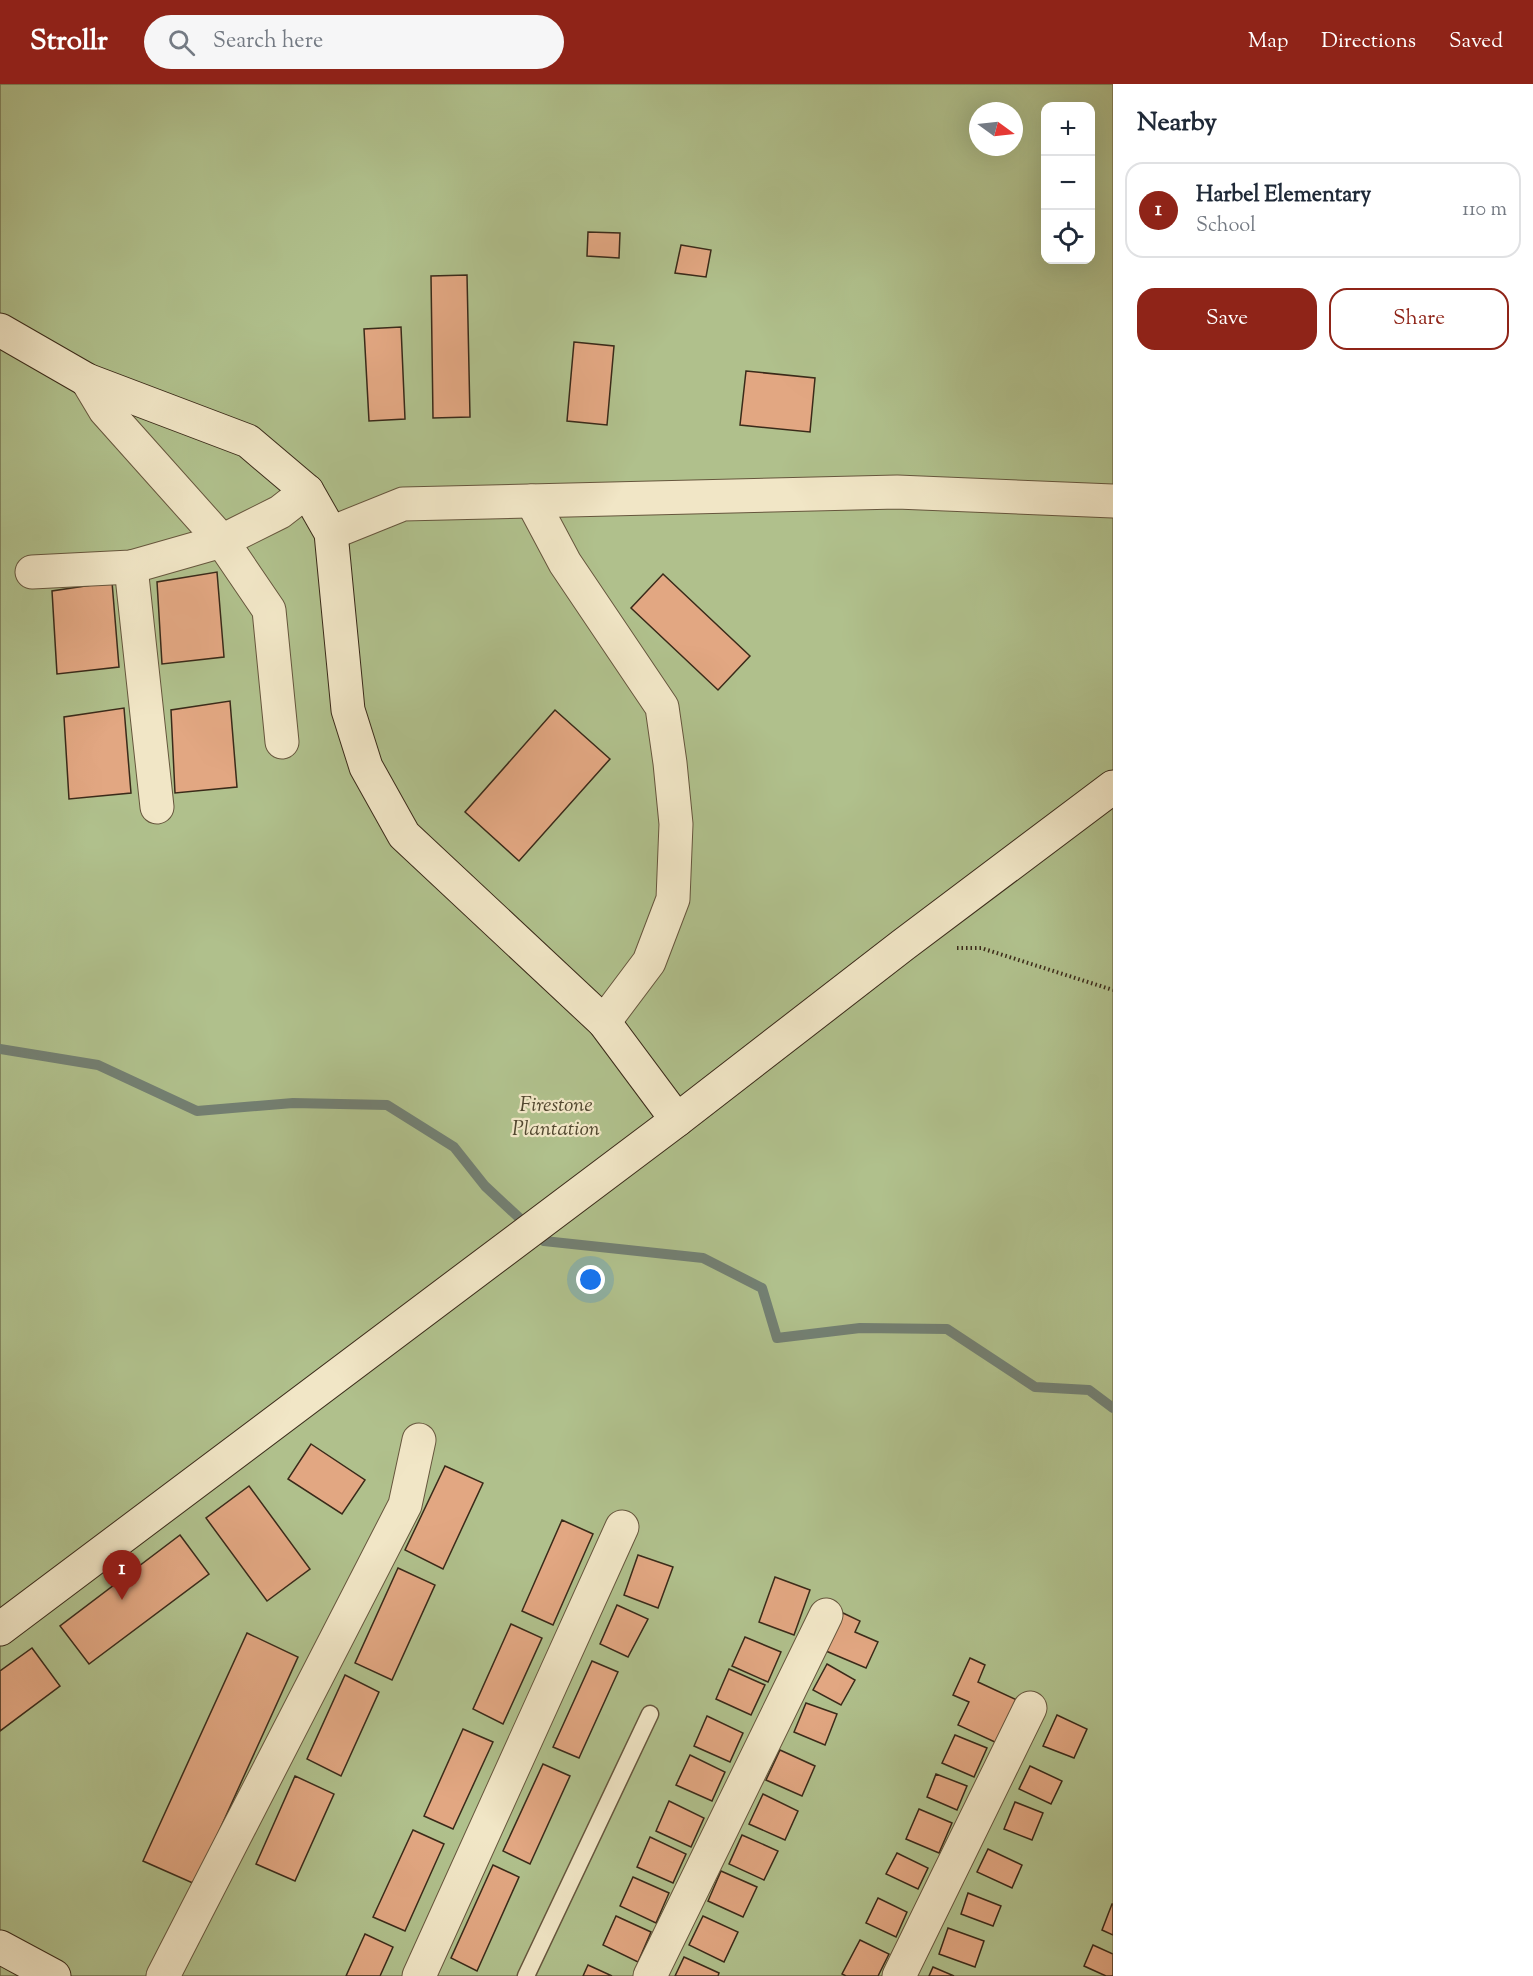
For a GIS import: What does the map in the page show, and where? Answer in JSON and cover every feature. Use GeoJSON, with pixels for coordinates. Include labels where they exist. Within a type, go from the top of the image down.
{"type":"FeatureCollection","features":[{"type":"Feature","properties":{"kind":"street"},"geometry":{"type":"LineString","coordinates":[[0,330],[87,380],[248,441],[307,491],[331,533],[348,710],[366,766],[404,835],[604,1022],[677,1120]]}},
{"type":"Feature","properties":{"kind":"street"},"geometry":{"type":"LineString","coordinates":[[87,380],[105,410],[222,541],[268,610],[282,742]]}},
{"type":"Feature","properties":{"kind":"street"},"geometry":{"type":"LineString","coordinates":[[32,572],[131,567],[222,541],[280,512],[307,491]]}},
{"type":"Feature","properties":{"kind":"street"},"geometry":{"type":"LineString","coordinates":[[331,533],[403,504],[897,492],[1113,501]]}},
{"type":"Feature","properties":{"kind":"street"},"geometry":{"type":"LineString","coordinates":[[532,501],[565,563],[662,707],[670,763],[676,824],[673,899],[649,962],[604,1022]]}},
{"type":"Feature","properties":{"kind":"street"},"geometry":{"type":"LineString","coordinates":[[131,567],[157,807]]}},
{"type":"Feature","properties":{"kind":"street"},"geometry":{"type":"LineString","coordinates":[[0,1629],[677,1120],[903,945],[1113,787]]}},
{"type":"Feature","properties":{"kind":"street"},"geometry":{"type":"LineString","coordinates":[[163,1976],[405,1505],[419,1440]]}},
{"type":"Feature","properties":{"kind":"street"},"geometry":{"type":"LineString","coordinates":[[419,1976],[622,1527]]}},
{"type":"Feature","properties":{"kind":"street"},"geometry":{"type":"LineString","coordinates":[[650,1976],[826,1615]]}},
{"type":"Feature","properties":{"kind":"street"},"geometry":{"type":"LineString","coordinates":[[899,1976],[1030,1708]]}},
{"type":"Feature","properties":{"kind":"street"},"geometry":{"type":"LineString","coordinates":[[0,1947],[54,1976]]}},
{"type":"Feature","properties":{"kind":"lane"},"geometry":{"type":"LineString","coordinates":[[526,1976],[650,1714]]}},
{"type":"Feature","properties":{"kind":"path"},"geometry":{"type":"LineString","coordinates":[[903,945],[981,948],[1113,990]]}},
{"type":"Feature","properties":{"kind":"green space","name":"Firestone Plantation"},"geometry":{"type":"Polygon","coordinates":[[[0,84],[1113,84],[1113,1976],[0,1976],[0,84]]]}},
{"type":"Feature","properties":{"kind":"building"},"geometry":{"type":"Polygon","coordinates":[[[588,232],[620,233],[619,258],[587,256],[588,232]]]}},
{"type":"Feature","properties":{"kind":"building"},"geometry":{"type":"Polygon","coordinates":[[[681,245],[711,250],[706,277],[675,273],[681,245]]]}},
{"type":"Feature","properties":{"kind":"building"},"geometry":{"type":"Polygon","coordinates":[[[467,275],[470,417],[433,418],[431,276],[467,275]]]}},
{"type":"Feature","properties":{"kind":"building"},"geometry":{"type":"Polygon","coordinates":[[[401,327],[405,419],[369,421],[364,329],[401,327]]]}},
{"type":"Feature","properties":{"kind":"building"},"geometry":{"type":"Polygon","coordinates":[[[574,342],[614,346],[607,425],[567,421],[574,342]]]}},
{"type":"Feature","properties":{"kind":"building"},"geometry":{"type":"Polygon","coordinates":[[[746,371],[815,378],[810,432],[740,425],[746,371]]]}},
{"type":"Feature","properties":{"kind":"building"},"geometry":{"type":"Polygon","coordinates":[[[217,572],[224,657],[162,664],[157,582],[217,572]]]}},
{"type":"Feature","properties":{"kind":"building"},"geometry":{"type":"Polygon","coordinates":[[[663,574],[750,656],[718,690],[631,608],[663,574]]]}},
{"type":"Feature","properties":{"kind":"building"},"geometry":{"type":"Polygon","coordinates":[[[112,582],[119,667],[57,674],[52,591],[112,582]]]}},
{"type":"Feature","properties":{"kind":"building"},"geometry":{"type":"Polygon","coordinates":[[[230,701],[237,787],[175,793],[171,710],[230,701]]]}},
{"type":"Feature","properties":{"kind":"building"},"geometry":{"type":"Polygon","coordinates":[[[124,708],[131,793],[69,799],[64,717],[124,708]]]}},
{"type":"Feature","properties":{"kind":"building"},"geometry":{"type":"Polygon","coordinates":[[[555,710],[610,759],[519,861],[465,812],[555,710]]]}},
{"type":"Feature","properties":{"kind":"building"},"geometry":{"type":"Polygon","coordinates":[[[311,1444],[365,1480],[342,1514],[288,1479],[311,1444]]]}},
{"type":"Feature","properties":{"kind":"building"},"geometry":{"type":"Polygon","coordinates":[[[445,1466],[483,1483],[443,1569],[405,1550],[445,1466]]]}},
{"type":"Feature","properties":{"kind":"building"},"geometry":{"type":"Polygon","coordinates":[[[249,1486],[310,1569],[267,1601],[206,1518],[249,1486]]]}},
{"type":"Feature","properties":{"kind":"building"},"geometry":{"type":"Polygon","coordinates":[[[562,1520],[593,1534],[553,1625],[522,1611],[562,1520]]]}},
{"type":"Feature","properties":{"kind":"building"},"geometry":{"type":"Polygon","coordinates":[[[180,1535],[209,1574],[89,1664],[60,1626],[180,1535]]]}},
{"type":"Feature","properties":{"kind":"building"},"geometry":{"type":"Polygon","coordinates":[[[638,1555],[673,1567],[658,1608],[624,1595],[638,1555]]]}},
{"type":"Feature","properties":{"kind":"building"},"geometry":{"type":"Polygon","coordinates":[[[398,1568],[435,1585],[392,1680],[355,1663],[398,1568]]]}},
{"type":"Feature","properties":{"kind":"building"},"geometry":{"type":"Polygon","coordinates":[[[775,1577],[810,1590],[794,1635],[759,1622],[775,1577]]]}},
{"type":"Feature","properties":{"kind":"building"},"geometry":{"type":"Polygon","coordinates":[[[617,1605],[648,1619],[628,1657],[600,1644],[617,1605]]]}},
{"type":"Feature","properties":{"kind":"building"},"geometry":{"type":"Polygon","coordinates":[[[843,1613],[860,1621],[855,1632],[878,1642],[866,1668],[826,1651],[843,1613]]]}},
{"type":"Feature","properties":{"kind":"building"},"geometry":{"type":"Polygon","coordinates":[[[511,1624],[542,1638],[503,1724],[473,1709],[511,1624]]]}},
{"type":"Feature","properties":{"kind":"building"},"geometry":{"type":"Polygon","coordinates":[[[247,1633],[298,1657],[195,1884],[143,1861],[247,1633]]]}},
{"type":"Feature","properties":{"kind":"building"},"geometry":{"type":"Polygon","coordinates":[[[745,1637],[781,1652],[768,1682],[732,1666],[745,1637]]]}},
{"type":"Feature","properties":{"kind":"building"},"geometry":{"type":"Polygon","coordinates":[[[32,1648],[60,1686],[0,1731],[0,1671],[32,1648]]]}},
{"type":"Feature","properties":{"kind":"building"},"geometry":{"type":"Polygon","coordinates":[[[970,1658],[985,1665],[978,1682],[1017,1700],[997,1743],[958,1725],[969,1702],[953,1695],[970,1658]]]}},
{"type":"Feature","properties":{"kind":"building"},"geometry":{"type":"Polygon","coordinates":[[[592,1661],[618,1672],[579,1758],[553,1747],[592,1661]]]}},
{"type":"Feature","properties":{"kind":"building"},"geometry":{"type":"Polygon","coordinates":[[[827,1664],[855,1680],[841,1705],[813,1690],[827,1664]]]}},
{"type":"Feature","properties":{"kind":"building"},"geometry":{"type":"Polygon","coordinates":[[[729,1669],[765,1685],[751,1715],[716,1699],[729,1669]]]}},
{"type":"Feature","properties":{"kind":"building"},"geometry":{"type":"Polygon","coordinates":[[[345,1675],[379,1692],[341,1776],[307,1759],[345,1675]]]}},
{"type":"Feature","properties":{"kind":"building"},"geometry":{"type":"Polygon","coordinates":[[[806,1703],[837,1714],[825,1745],[794,1732],[806,1703]]]}},
{"type":"Feature","properties":{"kind":"building"},"geometry":{"type":"Polygon","coordinates":[[[1057,1715],[1087,1729],[1074,1758],[1043,1746],[1057,1715]]]}},
{"type":"Feature","properties":{"kind":"building"},"geometry":{"type":"Polygon","coordinates":[[[707,1716],[743,1733],[730,1762],[694,1746],[707,1716]]]}},
{"type":"Feature","properties":{"kind":"building"},"geometry":{"type":"Polygon","coordinates":[[[463,1729],[493,1742],[453,1829],[424,1816],[463,1729]]]}},
{"type":"Feature","properties":{"kind":"building"},"geometry":{"type":"Polygon","coordinates":[[[955,1735],[987,1748],[974,1777],[942,1763],[955,1735]]]}},
{"type":"Feature","properties":{"kind":"building"},"geometry":{"type":"Polygon","coordinates":[[[780,1750],[815,1766],[802,1796],[766,1780],[780,1750]]]}},
{"type":"Feature","properties":{"kind":"building"},"geometry":{"type":"Polygon","coordinates":[[[690,1755],[725,1772],[712,1801],[676,1785],[690,1755]]]}},
{"type":"Feature","properties":{"kind":"building"},"geometry":{"type":"Polygon","coordinates":[[[543,1764],[570,1776],[530,1864],[503,1851],[543,1764]]]}},
{"type":"Feature","properties":{"kind":"building"},"geometry":{"type":"Polygon","coordinates":[[[1030,1766],[1062,1781],[1051,1804],[1019,1789],[1030,1766]]]}},
{"type":"Feature","properties":{"kind":"building"},"geometry":{"type":"Polygon","coordinates":[[[936,1774],[967,1786],[957,1810],[927,1797],[936,1774]]]}},
{"type":"Feature","properties":{"kind":"building"},"geometry":{"type":"Polygon","coordinates":[[[295,1776],[334,1794],[295,1881],[256,1864],[295,1776]]]}},
{"type":"Feature","properties":{"kind":"building"},"geometry":{"type":"Polygon","coordinates":[[[763,1794],[798,1811],[785,1840],[749,1824],[763,1794]]]}},
{"type":"Feature","properties":{"kind":"building"},"geometry":{"type":"Polygon","coordinates":[[[669,1801],[704,1818],[691,1847],[656,1831],[669,1801]]]}},
{"type":"Feature","properties":{"kind":"building"},"geometry":{"type":"Polygon","coordinates":[[[1015,1802],[1043,1813],[1032,1840],[1004,1829],[1015,1802]]]}},
{"type":"Feature","properties":{"kind":"building"},"geometry":{"type":"Polygon","coordinates":[[[919,1809],[952,1823],[939,1853],[906,1839],[919,1809]]]}},
{"type":"Feature","properties":{"kind":"building"},"geometry":{"type":"Polygon","coordinates":[[[413,1830],[444,1844],[405,1931],[373,1917],[413,1830]]]}},
{"type":"Feature","properties":{"kind":"building"},"geometry":{"type":"Polygon","coordinates":[[[742,1835],[778,1851],[764,1880],[729,1864],[742,1835]]]}},
{"type":"Feature","properties":{"kind":"building"},"geometry":{"type":"Polygon","coordinates":[[[650,1837],[686,1854],[673,1883],[637,1867],[650,1837]]]}},
{"type":"Feature","properties":{"kind":"building"},"geometry":{"type":"Polygon","coordinates":[[[988,1849],[1022,1865],[1012,1888],[977,1872],[988,1849]]]}},
{"type":"Feature","properties":{"kind":"building"},"geometry":{"type":"Polygon","coordinates":[[[897,1853],[928,1868],[918,1889],[886,1874],[897,1853]]]}},
{"type":"Feature","properties":{"kind":"building"},"geometry":{"type":"Polygon","coordinates":[[[493,1865],[519,1877],[477,1971],[451,1958],[493,1865]]]}},
{"type":"Feature","properties":{"kind":"building"},"geometry":{"type":"Polygon","coordinates":[[[721,1871],[757,1887],[743,1917],[708,1901],[721,1871]]]}},
{"type":"Feature","properties":{"kind":"building"},"geometry":{"type":"Polygon","coordinates":[[[633,1877],[669,1893],[656,1923],[620,1906],[633,1877]]]}},
{"type":"Feature","properties":{"kind":"building"},"geometry":{"type":"Polygon","coordinates":[[[968,1893],[1001,1906],[993,1926],[961,1914],[968,1893]]]}},
{"type":"Feature","properties":{"kind":"building"},"geometry":{"type":"Polygon","coordinates":[[[878,1898],[907,1912],[896,1937],[866,1923],[878,1898]]]}},
{"type":"Feature","properties":{"kind":"building"},"geometry":{"type":"Polygon","coordinates":[[[1113,1904],[1113,1935],[1102,1930],[1113,1904]]]}},
{"type":"Feature","properties":{"kind":"building"},"geometry":{"type":"Polygon","coordinates":[[[616,1916],[651,1932],[638,1962],[603,1945],[616,1916]]]}},
{"type":"Feature","properties":{"kind":"building"},"geometry":{"type":"Polygon","coordinates":[[[703,1916],[738,1932],[724,1962],[689,1945],[703,1916]]]}},
{"type":"Feature","properties":{"kind":"building"},"geometry":{"type":"Polygon","coordinates":[[[948,1928],[984,1941],[975,1967],[939,1954],[948,1928]]]}},
{"type":"Feature","properties":{"kind":"building"},"geometry":{"type":"Polygon","coordinates":[[[365,1934],[393,1947],[380,1976],[346,1976],[365,1934]]]}},
{"type":"Feature","properties":{"kind":"building"},"geometry":{"type":"Polygon","coordinates":[[[860,1940],[889,1954],[878,1976],[842,1974],[860,1940]]]}},
{"type":"Feature","properties":{"kind":"building"},"geometry":{"type":"Polygon","coordinates":[[[1093,1945],[1113,1954],[1113,1976],[1106,1976],[1084,1966],[1093,1945]]]}},
{"type":"Feature","properties":{"kind":"building"},"geometry":{"type":"Polygon","coordinates":[[[684,1957],[719,1973],[718,1976],[675,1976],[684,1957]]]}},
{"type":"Feature","properties":{"kind":"building"},"geometry":{"type":"Polygon","coordinates":[[[588,1965],[612,1976],[583,1976],[588,1965]]]}},
{"type":"Feature","properties":{"kind":"building"},"geometry":{"type":"Polygon","coordinates":[[[933,1967],[954,1976],[929,1976],[933,1967]]]}},
{"type":"Feature","properties":{"kind":"waterway"},"geometry":{"type":"LineString","coordinates":[[0,1049],[98,1065],[197,1111],[293,1103],[387,1105],[454,1147],[485,1186],[544,1241],[703,1258],[762,1288],[777,1338],[860,1328],[947,1329],[1035,1387],[1089,1390],[1113,1408]]}},
{"type":"Feature","properties":{"kind":"place","name":"Harbel Elementary"},"geometry":{"type":"Point","coordinates":[122,1600]}}]}
